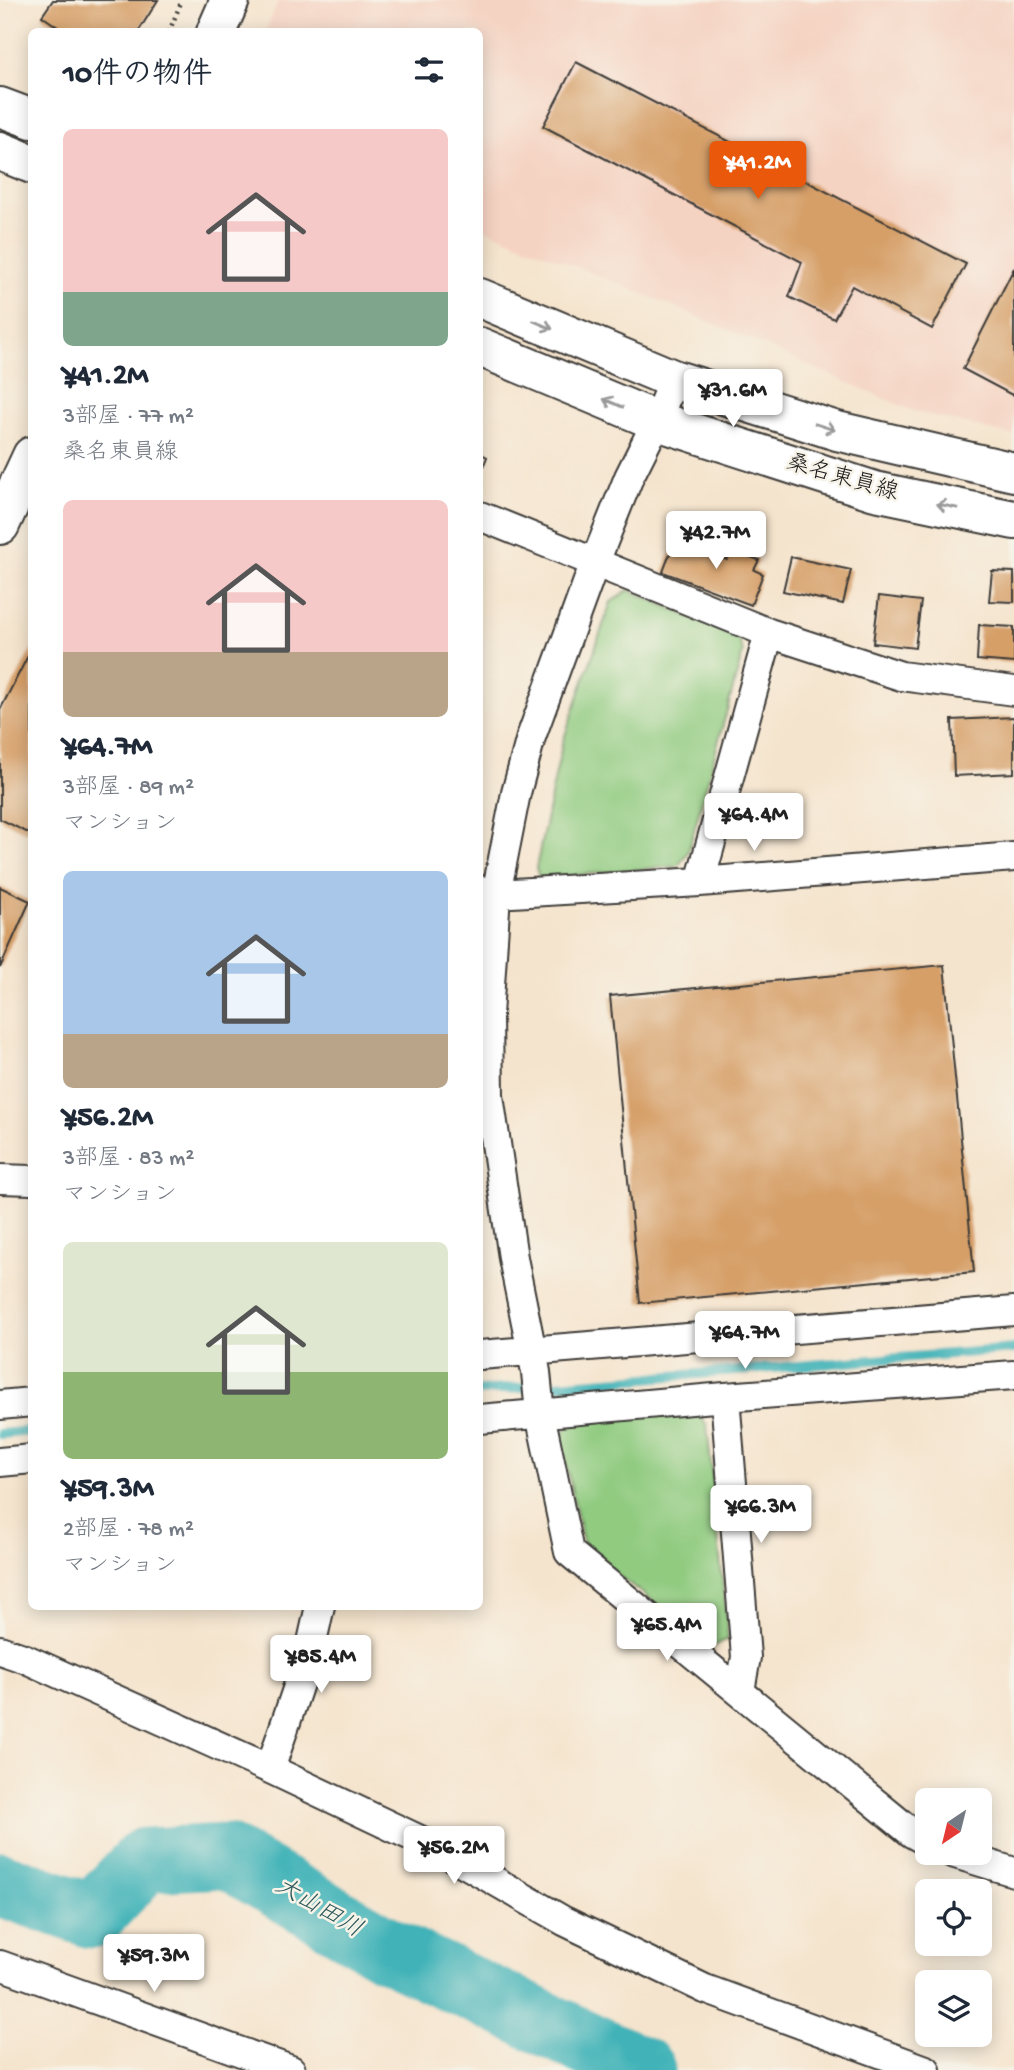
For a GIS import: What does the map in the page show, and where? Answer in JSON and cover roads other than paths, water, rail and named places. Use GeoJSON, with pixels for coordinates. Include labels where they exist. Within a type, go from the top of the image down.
{"type":"FeatureCollection","features":[{"type":"Feature","properties":{"kind":"main road"},"geometry":{"type":"LineString","coordinates":[[218,28],[230,0]]}},
{"type":"Feature","properties":{"kind":"main road"},"geometry":{"type":"LineString","coordinates":[[0,107],[28,118]]}},
{"type":"Feature","properties":{"kind":"main road"},"geometry":{"type":"LineString","coordinates":[[0,151],[28,162]]}},
{"type":"Feature","properties":{"kind":"main road","name":"桑名東員線"},"geometry":{"type":"LineString","coordinates":[[483,299],[673,379],[837,431],[1014,472]]}},
{"type":"Feature","properties":{"kind":"main road","name":"桑名東員線"},"geometry":{"type":"LineString","coordinates":[[483,348],[657,421],[875,491],[1014,520]]}},
{"type":"Feature","properties":{"kind":"main road"},"geometry":{"type":"LineString","coordinates":[[0,526],[28,465]]}},
{"type":"Feature","properties":{"kind":"street"},"geometry":{"type":"LineString","coordinates":[[673,379],[595,562],[530,737],[488,892],[489,1096],[513,1258],[569,1552],[915,1835]]}},
{"type":"Feature","properties":{"kind":"street"},"geometry":{"type":"LineString","coordinates":[[483,517],[769,633],[901,676],[1014,691]]}},
{"type":"Feature","properties":{"kind":"street"},"geometry":{"type":"LineString","coordinates":[[700,882],[769,633]]}},
{"type":"Feature","properties":{"kind":"street"},"geometry":{"type":"LineString","coordinates":[[488,892],[700,882],[1014,857]]}},
{"type":"Feature","properties":{"kind":"street"},"geometry":{"type":"LineString","coordinates":[[0,1179],[28,1181]]}},
{"type":"Feature","properties":{"kind":"street"},"geometry":{"type":"LineString","coordinates":[[483,1355],[534,1361],[1014,1311]]}},
{"type":"Feature","properties":{"kind":"street"},"geometry":{"type":"LineString","coordinates":[[483,1418],[540,1407],[725,1397],[1014,1375]]}},
{"type":"Feature","properties":{"kind":"street"},"geometry":{"type":"LineString","coordinates":[[725,1397],[746,1657],[740,1691]]}},
{"type":"Feature","properties":{"kind":"street"},"geometry":{"type":"LineString","coordinates":[[0,1462],[28,1459]]}},
{"type":"Feature","properties":{"kind":"street"},"geometry":{"type":"LineString","coordinates":[[270,1769],[310,1651],[319,1610]]}},
{"type":"Feature","properties":{"kind":"street"},"geometry":{"type":"LineString","coordinates":[[0,1650],[26,1659],[270,1769],[443,1851],[564,1921],[705,1989],[926,2070]]}},
{"type":"Feature","properties":{"kind":"street"},"geometry":{"type":"LineString","coordinates":[[992,1865],[1014,1872]]}},
{"type":"Feature","properties":{"kind":"street"},"geometry":{"type":"LineString","coordinates":[[0,1965],[291,2070]]}},
{"type":"Feature","properties":{"kind":"waterway"},"geometry":{"type":"LineString","coordinates":[[483,1391],[1014,1349]]}},
{"type":"Feature","properties":{"kind":"waterway"},"geometry":{"type":"LineString","coordinates":[[0,1434],[28,1431]]}},
{"type":"Feature","properties":{"kind":"waterway","name":"大山田川"},"geometry":{"type":"LineString","coordinates":[[0,1884],[92,1916],[145,1860],[226,1856],[387,1949],[643,2070]]}}]}
